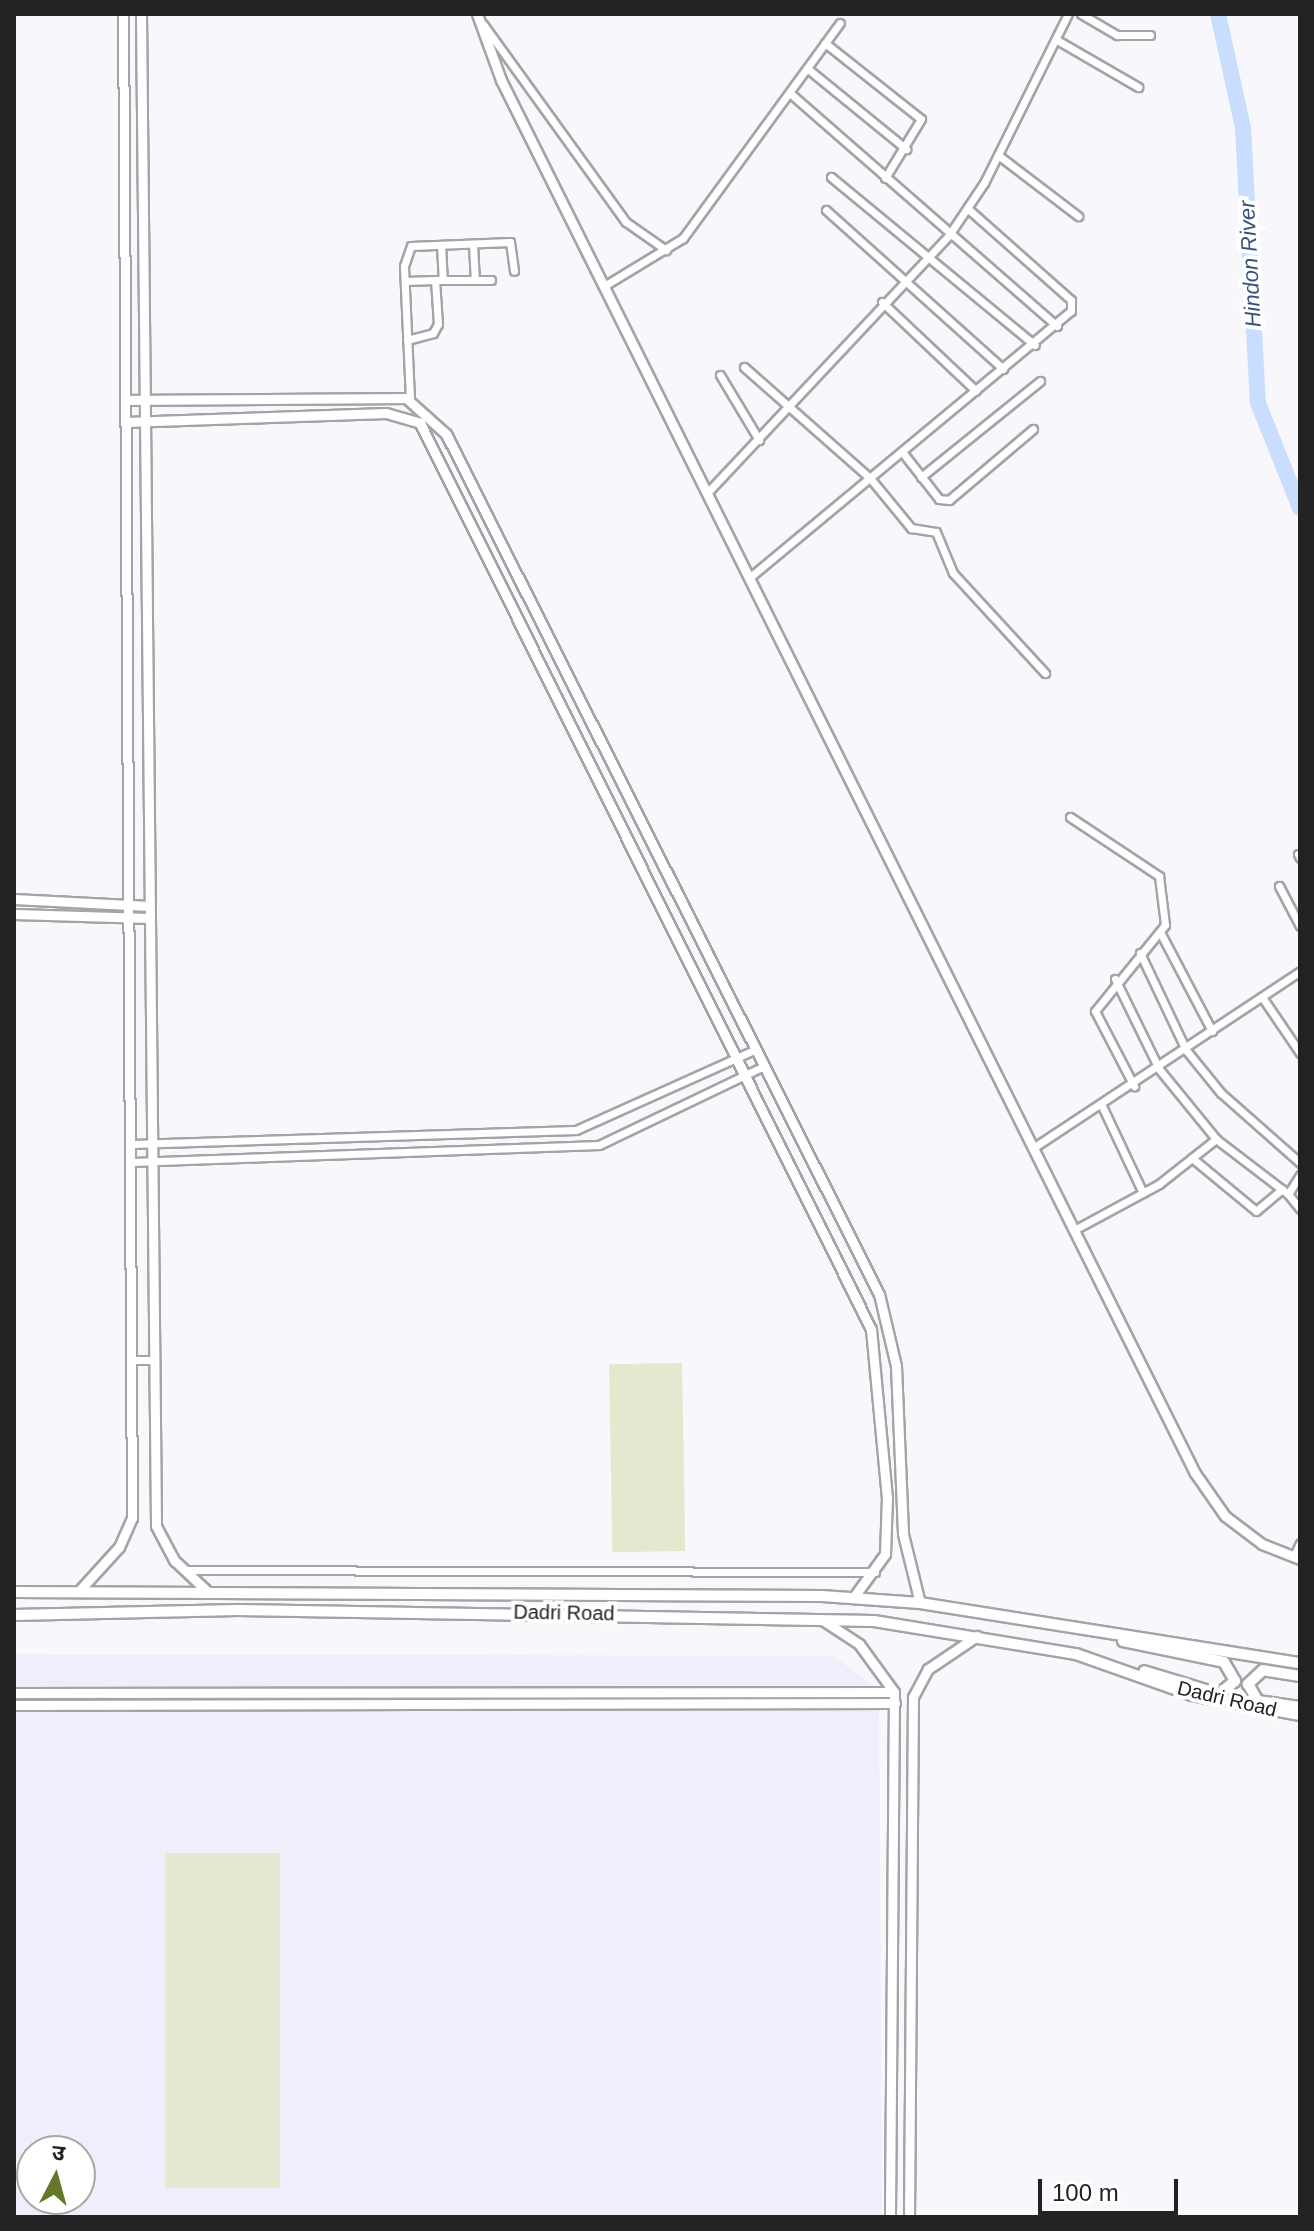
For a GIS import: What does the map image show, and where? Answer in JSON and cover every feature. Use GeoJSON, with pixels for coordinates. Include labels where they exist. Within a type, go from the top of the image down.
{"type":"FeatureCollection","features":[{"type":"Feature","properties":{"kind":"main road","name":"Dadri Road"},"geometry":{"type":"LineString","coordinates":[[14,1592],[853,1598],[920,1603],[1224,1662],[1235,1681],[1219,1694],[1111,1663],[979,1634],[813,1616],[238,1610],[14,1615]]}},
{"type":"Feature","properties":{"kind":"main road","name":"Dadri Road"},"geometry":{"type":"LineString","coordinates":[[1105,1637],[1190,1642],[1300,1663]]}},
{"type":"Feature","properties":{"kind":"main road","name":"Dadri Road"},"geometry":{"type":"LineString","coordinates":[[1111,1663],[1192,1695],[1300,1715]]}},
{"type":"Feature","properties":{"kind":"main road","name":"Dadri Road"},"geometry":{"type":"LineString","coordinates":[[1300,1676],[1263,1670],[1248,1684],[1258,1701],[1300,1707]]}},
{"type":"Feature","properties":{"kind":"street"},"geometry":{"type":"LineString","coordinates":[[78,1592],[119,1547],[132,1518],[134,1360],[123,14]]}},
{"type":"Feature","properties":{"kind":"street"},"geometry":{"type":"LineString","coordinates":[[141,14],[156,1526],[185,1570],[207,1591]]}},
{"type":"Feature","properties":{"kind":"street"},"geometry":{"type":"LineString","coordinates":[[707,493],[791,406],[904,277],[949,235],[968,209],[998,155],[1068,14]]}},
{"type":"Feature","properties":{"kind":"street"},"geometry":{"type":"LineString","coordinates":[[1081,14],[1117,35],[1150,35]]}},
{"type":"Feature","properties":{"kind":"street"},"geometry":{"type":"LineString","coordinates":[[477,15],[616,210],[666,250]]}},
{"type":"Feature","properties":{"kind":"street"},"geometry":{"type":"LineString","coordinates":[[477,15],[485,46],[1195,1473],[1225,1516],[1262,1544],[1297,1557],[1300,1543]]}},
{"type":"Feature","properties":{"kind":"street"},"geometry":{"type":"LineString","coordinates":[[604,286],[666,250],[706,210],[840,23]]}},
{"type":"Feature","properties":{"kind":"street"},"geometry":{"type":"LineString","coordinates":[[1057,40],[1138,87]]}},
{"type":"Feature","properties":{"kind":"street"},"geometry":{"type":"LineString","coordinates":[[825,43],[921,119],[906,149],[885,178]]}},
{"type":"Feature","properties":{"kind":"street"},"geometry":{"type":"LineString","coordinates":[[808,69],[906,149]]}},
{"type":"Feature","properties":{"kind":"street"},"geometry":{"type":"LineString","coordinates":[[791,94],[949,235],[1057,326]]}},
{"type":"Feature","properties":{"kind":"street"},"geometry":{"type":"LineString","coordinates":[[998,155],[1078,216]]}},
{"type":"Feature","properties":{"kind":"street"},"geometry":{"type":"LineString","coordinates":[[831,177],[1035,345]]}},
{"type":"Feature","properties":{"kind":"street"},"geometry":{"type":"LineString","coordinates":[[749,578],[1035,345],[1071,311],[1071,300],[968,209]]}},
{"type":"Feature","properties":{"kind":"street"},"geometry":{"type":"LineString","coordinates":[[826,210],[1003,369]]}},
{"type":"Feature","properties":{"kind":"street"},"geometry":{"type":"LineString","coordinates":[[514,271],[510,242],[411,246],[405,281],[412,418],[738,1057],[871,1329],[887,1497],[885,1554],[875,1572],[853,1598]]}},
{"type":"Feature","properties":{"kind":"street"},"geometry":{"type":"LineString","coordinates":[[473,244],[475,280]]}},
{"type":"Feature","properties":{"kind":"street"},"geometry":{"type":"LineString","coordinates":[[407,340],[433,333],[438,324],[441,245]]}},
{"type":"Feature","properties":{"kind":"street"},"geometry":{"type":"LineString","coordinates":[[405,281],[491,280]]}},
{"type":"Feature","properties":{"kind":"street"},"geometry":{"type":"LineString","coordinates":[[882,302],[976,391]]}},
{"type":"Feature","properties":{"kind":"street"},"geometry":{"type":"LineString","coordinates":[[744,367],[870,478],[911,528],[936,532],[953,573],[1045,673]]}},
{"type":"Feature","properties":{"kind":"street"},"geometry":{"type":"LineString","coordinates":[[720,375],[759,440]]}},
{"type":"Feature","properties":{"kind":"street"},"geometry":{"type":"LineString","coordinates":[[921,477],[1040,381]]}},
{"type":"Feature","properties":{"kind":"street"},"geometry":{"type":"LineString","coordinates":[[126,400],[413,401],[446,434],[890,1329],[903,1534],[920,1603]]}},
{"type":"Feature","properties":{"kind":"street"},"geometry":{"type":"LineString","coordinates":[[126,422],[412,418]]}},
{"type":"Feature","properties":{"kind":"street"},"geometry":{"type":"LineString","coordinates":[[903,453],[921,477],[949,500],[1033,429]]}},
{"type":"Feature","properties":{"kind":"street"},"geometry":{"type":"LineString","coordinates":[[1070,817],[1155,870],[1167,916],[1160,932],[1115,979],[1095,1011],[1134,1086]]}},
{"type":"Feature","properties":{"kind":"street"},"geometry":{"type":"LineString","coordinates":[[1279,886],[1300,926]]}},
{"type":"Feature","properties":{"kind":"street"},"geometry":{"type":"LineString","coordinates":[[14,899],[149,906]]}},
{"type":"Feature","properties":{"kind":"street"},"geometry":{"type":"LineString","coordinates":[[14,914],[149,918]]}},
{"type":"Feature","properties":{"kind":"street"},"geometry":{"type":"LineString","coordinates":[[1160,932],[1212,1031]]}},
{"type":"Feature","properties":{"kind":"street"},"geometry":{"type":"LineString","coordinates":[[1140,953],[1186,1050],[1221,1093],[1300,1163]]}},
{"type":"Feature","properties":{"kind":"street"},"geometry":{"type":"LineString","coordinates":[[1033,1148],[1134,1086],[1300,971]]}},
{"type":"Feature","properties":{"kind":"street"},"geometry":{"type":"LineString","coordinates":[[1115,979],[1159,1069],[1216,1139],[1285,1192],[1300,1209]]}},
{"type":"Feature","properties":{"kind":"street"},"geometry":{"type":"LineString","coordinates":[[1262,997],[1300,1053]]}},
{"type":"Feature","properties":{"kind":"street"},"geometry":{"type":"LineString","coordinates":[[132,1144],[576,1130],[754,1050]]}},
{"type":"Feature","properties":{"kind":"street"},"geometry":{"type":"LineString","coordinates":[[132,1162],[599,1145],[762,1067]]}},
{"type":"Feature","properties":{"kind":"street"},"geometry":{"type":"LineString","coordinates":[[1102,1106],[1143,1193]]}},
{"type":"Feature","properties":{"kind":"street"},"geometry":{"type":"LineString","coordinates":[[1074,1230],[1143,1193],[1216,1139]]}},
{"type":"Feature","properties":{"kind":"street"},"geometry":{"type":"LineString","coordinates":[[1192,1158],[1256,1211],[1285,1192],[1300,1175]]}},
{"type":"Feature","properties":{"kind":"street"},"geometry":{"type":"LineString","coordinates":[[134,1360],[154,1360]]}},
{"type":"Feature","properties":{"kind":"street"},"geometry":{"type":"LineString","coordinates":[[185,1570],[875,1572]]}},
{"type":"Feature","properties":{"kind":"street"},"geometry":{"type":"LineString","coordinates":[[813,1616],[859,1644],[894,1697],[897,1759],[890,2217]]}},
{"type":"Feature","properties":{"kind":"street"},"geometry":{"type":"LineString","coordinates":[[909,2217],[913,1697],[920,1682],[942,1657],[979,1634]]}},
{"type":"Feature","properties":{"kind":"street"},"geometry":{"type":"LineString","coordinates":[[14,1693],[894,1697]]}},
{"type":"Feature","properties":{"kind":"street"},"geometry":{"type":"LineString","coordinates":[[14,1705],[894,1697]]}},
{"type":"Feature","properties":{"kind":"street"},"geometry":{"type":"LineString","coordinates":[[897,1759],[914,1759]]}},
{"type":"Feature","properties":{"kind":"shaded area"},"geometry":{"type":"Polygon","coordinates":[[[14,1654],[834,1656],[879,1690],[882,2217],[14,2217],[14,1654]]]}},
{"type":"Feature","properties":{"kind":"green space"},"geometry":{"type":"Polygon","coordinates":[[[682,1363],[685,1551],[612,1552],[609,1364],[682,1363]]]}},
{"type":"Feature","properties":{"kind":"green space"},"geometry":{"type":"Polygon","coordinates":[[[165,1853],[280,1853],[280,2188],[165,2188],[165,1853]]]}},
{"type":"Feature","properties":{"kind":"waterway","name":"Hindon River"},"geometry":{"type":"LineString","coordinates":[[1218,14],[1243,128],[1258,403],[1300,508]]}}]}
